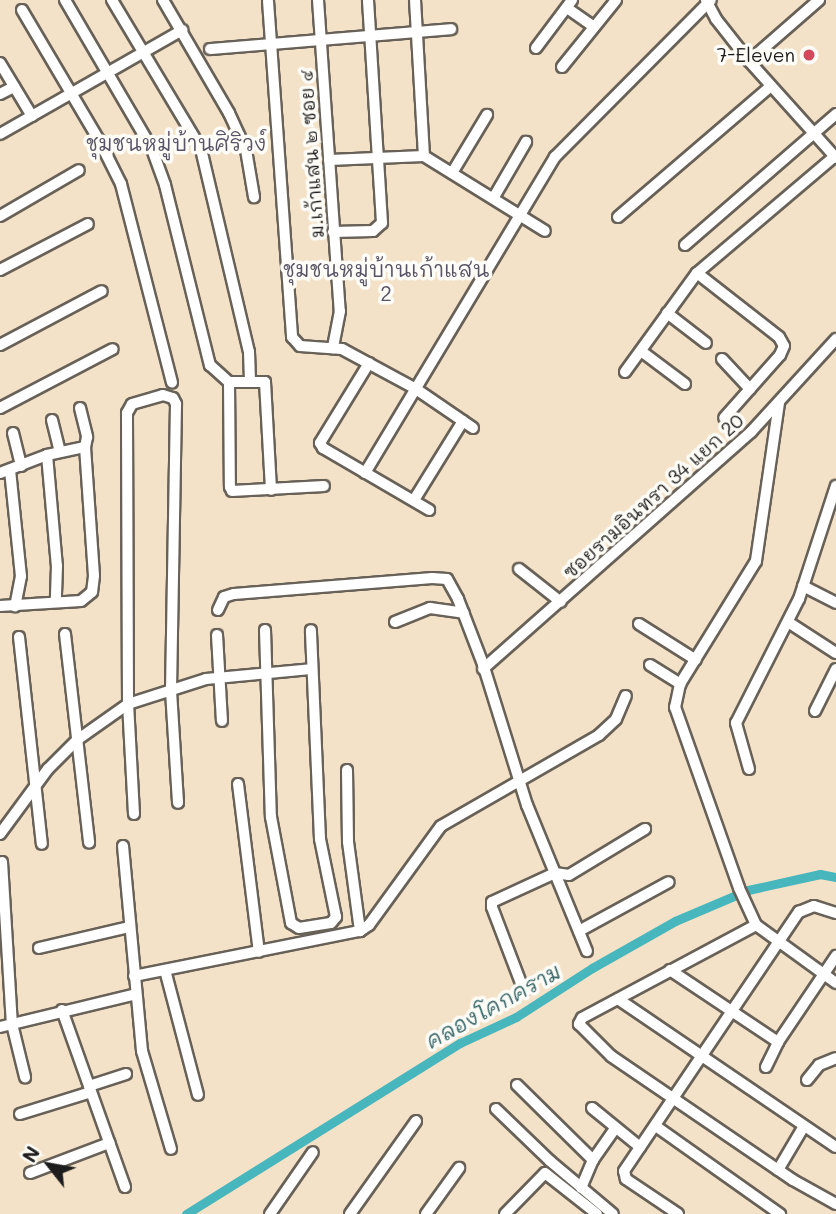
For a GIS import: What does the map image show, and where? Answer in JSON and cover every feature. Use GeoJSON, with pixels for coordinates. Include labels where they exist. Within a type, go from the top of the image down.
{"type":"FeatureCollection","features":[{"type":"Feature","properties":{"kind":"street"},"geometry":{"type":"LineString","coordinates":[[65,0],[152,149],[165,185],[210,365],[229,382],[265,382],[268,388],[271,490]]}},
{"type":"Feature","properties":{"kind":"street"},"geometry":{"type":"LineString","coordinates":[[112,0],[201,149],[249,352],[250,380]]}},
{"type":"Feature","properties":{"kind":"street"},"geometry":{"type":"LineString","coordinates":[[163,0],[246,150],[254,197]]}},
{"type":"Feature","properties":{"kind":"street","name":"ม.เก้าแสน ๒ ซอย ๔"},"geometry":{"type":"LineString","coordinates":[[318,0],[340,311],[333,348]]}},
{"type":"Feature","properties":{"kind":"street"},"geometry":{"type":"LineString","coordinates":[[333,232],[379,229],[382,223],[368,0]]}},
{"type":"Feature","properties":{"kind":"street"},"geometry":{"type":"LineString","coordinates":[[415,0],[425,156]]}},
{"type":"Feature","properties":{"kind":"street"},"geometry":{"type":"LineString","coordinates":[[562,67],[616,0]]}},
{"type":"Feature","properties":{"kind":"street"},"geometry":{"type":"LineString","coordinates":[[749,61],[819,0]]}},
{"type":"Feature","properties":{"kind":"street"},"geometry":{"type":"LineString","coordinates":[[268,1],[292,337],[300,346],[342,349],[416,389],[468,425],[414,500]]}},
{"type":"Feature","properties":{"kind":"street"},"geometry":{"type":"LineString","coordinates":[[365,472],[555,157],[708,1],[749,61],[835,157],[698,273],[625,372]]}},
{"type":"Feature","properties":{"kind":"street"},"geometry":{"type":"LineString","coordinates":[[536,48],[570,4],[594,27]]}},
{"type":"Feature","properties":{"kind":"street"},"geometry":{"type":"LineString","coordinates":[[22,10],[121,184],[172,383]]}},
{"type":"Feature","properties":{"kind":"street"},"geometry":{"type":"LineString","coordinates":[[210,48],[451,29]]}},
{"type":"Feature","properties":{"kind":"street"},"geometry":{"type":"LineString","coordinates":[[0,134],[182,30]]}},
{"type":"Feature","properties":{"kind":"street"},"geometry":{"type":"LineString","coordinates":[[0,63],[32,116]]}},
{"type":"Feature","properties":{"kind":"street"},"geometry":{"type":"LineString","coordinates":[[618,217],[771,86]]}},
{"type":"Feature","properties":{"kind":"street"},"geometry":{"type":"LineString","coordinates":[[0,94],[14,87]]}},
{"type":"Feature","properties":{"kind":"street"},"geometry":{"type":"LineString","coordinates":[[685,245],[836,114]]}},
{"type":"Feature","properties":{"kind":"street"},"geometry":{"type":"LineString","coordinates":[[452,173],[487,115]]}},
{"type":"Feature","properties":{"kind":"street"},"geometry":{"type":"LineString","coordinates":[[494,197],[526,142]]}},
{"type":"Feature","properties":{"kind":"street"},"geometry":{"type":"LineString","coordinates":[[329,160],[425,156],[545,231]]}},
{"type":"Feature","properties":{"kind":"street"},"geometry":{"type":"LineString","coordinates":[[0,216],[79,170]]}},
{"type":"Feature","properties":{"kind":"street"},"geometry":{"type":"LineString","coordinates":[[0,270],[88,225]]}},
{"type":"Feature","properties":{"kind":"street"},"geometry":{"type":"LineString","coordinates":[[698,273],[785,346],[724,418]]}},
{"type":"Feature","properties":{"kind":"street"},"geometry":{"type":"LineString","coordinates":[[0,345],[102,291]]}},
{"type":"Feature","properties":{"kind":"street"},"geometry":{"type":"LineString","coordinates":[[667,313],[706,343]]}},
{"type":"Feature","properties":{"kind":"street","name":"ซอยรามอินทรา 34 แยก 20"},"geometry":{"type":"LineString","coordinates":[[484,669],[751,432],[836,339]]}},
{"type":"Feature","properties":{"kind":"street"},"geometry":{"type":"LineString","coordinates":[[0,408],[113,349]]}},
{"type":"Feature","properties":{"kind":"street"},"geometry":{"type":"LineString","coordinates":[[641,351],[685,384]]}},
{"type":"Feature","properties":{"kind":"street"},"geometry":{"type":"LineString","coordinates":[[722,359],[750,389]]}},
{"type":"Feature","properties":{"kind":"street"},"geometry":{"type":"LineString","coordinates":[[369,363],[320,443],[323,448],[429,510]]}},
{"type":"Feature","properties":{"kind":"street"},"geometry":{"type":"LineString","coordinates":[[229,382],[230,486],[237,492],[324,486]]}},
{"type":"Feature","properties":{"kind":"street"},"geometry":{"type":"LineString","coordinates":[[134,814],[123,708],[127,413],[132,404],[163,395],[173,398],[176,404],[172,691],[178,803]]}},
{"type":"Feature","properties":{"kind":"street"},"geometry":{"type":"LineString","coordinates":[[779,403],[756,561],[680,684],[675,707],[741,892],[756,925],[836,983]]}},
{"type":"Feature","properties":{"kind":"street"},"geometry":{"type":"LineString","coordinates":[[0,606],[81,601],[92,592],[94,576],[85,447],[87,437],[80,408]]}},
{"type":"Feature","properties":{"kind":"street"},"geometry":{"type":"LineString","coordinates":[[52,420],[66,451]]}},
{"type":"Feature","properties":{"kind":"street"},"geometry":{"type":"LineString","coordinates":[[13,433],[21,466]]}},
{"type":"Feature","properties":{"kind":"street"},"geometry":{"type":"LineString","coordinates":[[15,606],[21,576],[5,472],[47,455],[85,447]]}},
{"type":"Feature","properties":{"kind":"street"},"geometry":{"type":"LineString","coordinates":[[47,455],[57,566],[56,601]]}},
{"type":"Feature","properties":{"kind":"street"},"geometry":{"type":"LineString","coordinates":[[750,769],[736,723],[788,622],[803,586],[836,486]]}},
{"type":"Feature","properties":{"kind":"street"},"geometry":{"type":"LineString","coordinates":[[519,569],[561,602]]}},
{"type":"Feature","properties":{"kind":"street"},"geometry":{"type":"LineString","coordinates":[[218,610],[224,597],[233,594],[444,577],[450,582],[484,669],[521,778],[527,805],[587,951]]}},
{"type":"Feature","properties":{"kind":"street"},"geometry":{"type":"LineString","coordinates":[[803,586],[836,603]]}},
{"type":"Feature","properties":{"kind":"street"},"geometry":{"type":"LineString","coordinates":[[395,622],[430,608],[464,613]]}},
{"type":"Feature","properties":{"kind":"street"},"geometry":{"type":"LineString","coordinates":[[788,622],[836,653]]}},
{"type":"Feature","properties":{"kind":"street"},"geometry":{"type":"LineString","coordinates":[[639,624],[696,660]]}},
{"type":"Feature","properties":{"kind":"street"},"geometry":{"type":"LineString","coordinates":[[265,630],[271,817],[291,923],[299,928],[331,923],[336,917],[320,839],[311,630]]}},
{"type":"Feature","properties":{"kind":"street"},"geometry":{"type":"LineString","coordinates":[[65,634],[89,843]]}},
{"type":"Feature","properties":{"kind":"street"},"geometry":{"type":"LineString","coordinates":[[217,635],[222,721]]}},
{"type":"Feature","properties":{"kind":"street"},"geometry":{"type":"LineString","coordinates":[[19,638],[42,844]]}},
{"type":"Feature","properties":{"kind":"street"},"geometry":{"type":"LineString","coordinates":[[650,665],[680,684]]}},
{"type":"Feature","properties":{"kind":"street"},"geometry":{"type":"LineString","coordinates":[[0,834],[35,783],[77,740],[123,708],[218,677],[311,669]]}},
{"type":"Feature","properties":{"kind":"street"},"geometry":{"type":"LineString","coordinates":[[815,711],[836,669]]}},
{"type":"Feature","properties":{"kind":"street"},"geometry":{"type":"LineString","coordinates":[[134,976],[360,931],[369,925],[441,825],[609,728],[616,719],[625,696]]}},
{"type":"Feature","properties":{"kind":"street"},"geometry":{"type":"LineString","coordinates":[[347,770],[348,842],[360,931]]}},
{"type":"Feature","properties":{"kind":"street"},"geometry":{"type":"LineString","coordinates":[[237,784],[259,952]]}},
{"type":"Feature","properties":{"kind":"street"},"geometry":{"type":"LineString","coordinates":[[524,991],[491,904],[555,873],[569,876],[645,829]]}},
{"type":"Feature","properties":{"kind":"street"},"geometry":{"type":"LineString","coordinates":[[122,846],[144,1061],[171,1149]]}},
{"type":"Feature","properties":{"kind":"street"},"geometry":{"type":"LineString","coordinates":[[2,862],[12,1024],[25,1077]]}},
{"type":"Feature","properties":{"kind":"street"},"geometry":{"type":"LineString","coordinates":[[579,931],[669,882]]}},
{"type":"Feature","properties":{"kind":"street"},"geometry":{"type":"LineString","coordinates":[[678,1214],[624,1177],[624,1171],[657,1127],[672,1099],[733,1013],[778,943],[806,907],[814,906],[836,913]]}},
{"type":"Feature","properties":{"kind":"street"},"geometry":{"type":"LineString","coordinates":[[756,925],[582,1018],[580,1027],[611,1056],[672,1099],[778,1170],[836,1204]]}},
{"type":"Feature","properties":{"kind":"street"},"geometry":{"type":"LineString","coordinates":[[39,948],[129,927]]}},
{"type":"Feature","properties":{"kind":"street"},"geometry":{"type":"LineString","coordinates":[[766,1067],[778,1042],[836,956]]}},
{"type":"Feature","properties":{"kind":"street"},"geometry":{"type":"LineString","coordinates":[[165,970],[198,1095]]}},
{"type":"Feature","properties":{"kind":"street"},"geometry":{"type":"LineString","coordinates":[[670,970],[778,1042]]}},
{"type":"Feature","properties":{"kind":"street"},"geometry":{"type":"LineString","coordinates":[[0,1027],[136,994]]}},
{"type":"Feature","properties":{"kind":"street"},"geometry":{"type":"LineString","coordinates":[[618,999],[836,1147]]}},
{"type":"Feature","properties":{"kind":"street"},"geometry":{"type":"LineString","coordinates":[[62,1010],[125,1187]]}},
{"type":"Feature","properties":{"kind":"street"},"geometry":{"type":"LineString","coordinates":[[807,1080],[820,1065],[836,1058]]}},
{"type":"Feature","properties":{"kind":"street"},"geometry":{"type":"LineString","coordinates":[[20,1114],[126,1074]]}},
{"type":"Feature","properties":{"kind":"street"},"geometry":{"type":"LineString","coordinates":[[517,1085],[593,1160]]}},
{"type":"Feature","properties":{"kind":"street"},"geometry":{"type":"LineString","coordinates":[[592,1108],[640,1147]]}},
{"type":"Feature","properties":{"kind":"street"},"geometry":{"type":"LineString","coordinates":[[496,1109],[580,1188],[613,1214]]}},
{"type":"Feature","properties":{"kind":"street"},"geometry":{"type":"LineString","coordinates":[[350,1214],[416,1121]]}},
{"type":"Feature","properties":{"kind":"street"},"geometry":{"type":"LineString","coordinates":[[778,1170],[804,1126]]}},
{"type":"Feature","properties":{"kind":"street"},"geometry":{"type":"LineString","coordinates":[[657,1127],[780,1214]]}},
{"type":"Feature","properties":{"kind":"street"},"geometry":{"type":"LineString","coordinates":[[580,1188],[593,1160],[615,1129]]}},
{"type":"Feature","properties":{"kind":"street"},"geometry":{"type":"LineString","coordinates":[[30,1172],[109,1143]]}},
{"type":"Feature","properties":{"kind":"street"},"geometry":{"type":"LineString","coordinates":[[270,1214],[313,1152]]}},
{"type":"Feature","properties":{"kind":"street"},"geometry":{"type":"LineString","coordinates":[[426,1214],[459,1168]]}},
{"type":"Feature","properties":{"kind":"street"},"geometry":{"type":"LineString","coordinates":[[505,1214],[545,1173],[591,1212]]}},
{"type":"Feature","properties":{"kind":"waterway","name":"คลองโคกคราม"},"geometry":{"type":"LineString","coordinates":[[186,1214],[460,1043],[516,1017],[592,968],[675,921],[748,890],[820,874],[836,877]]}},
{"type":"Feature","properties":{"kind":"place","name":"7-Eleven"},"geometry":{"type":"Point","coordinates":[809,55]}},
{"type":"Feature","properties":{"kind":"district","name":"ชุมชนหมู่บ้านศิริวง์"},"geometry":{"type":"Point","coordinates":[176,143]}},
{"type":"Feature","properties":{"kind":"district","name":"ชุมชนหมู่บ้านเก้าแสน 2"},"geometry":{"type":"Point","coordinates":[386,281]}}]}
